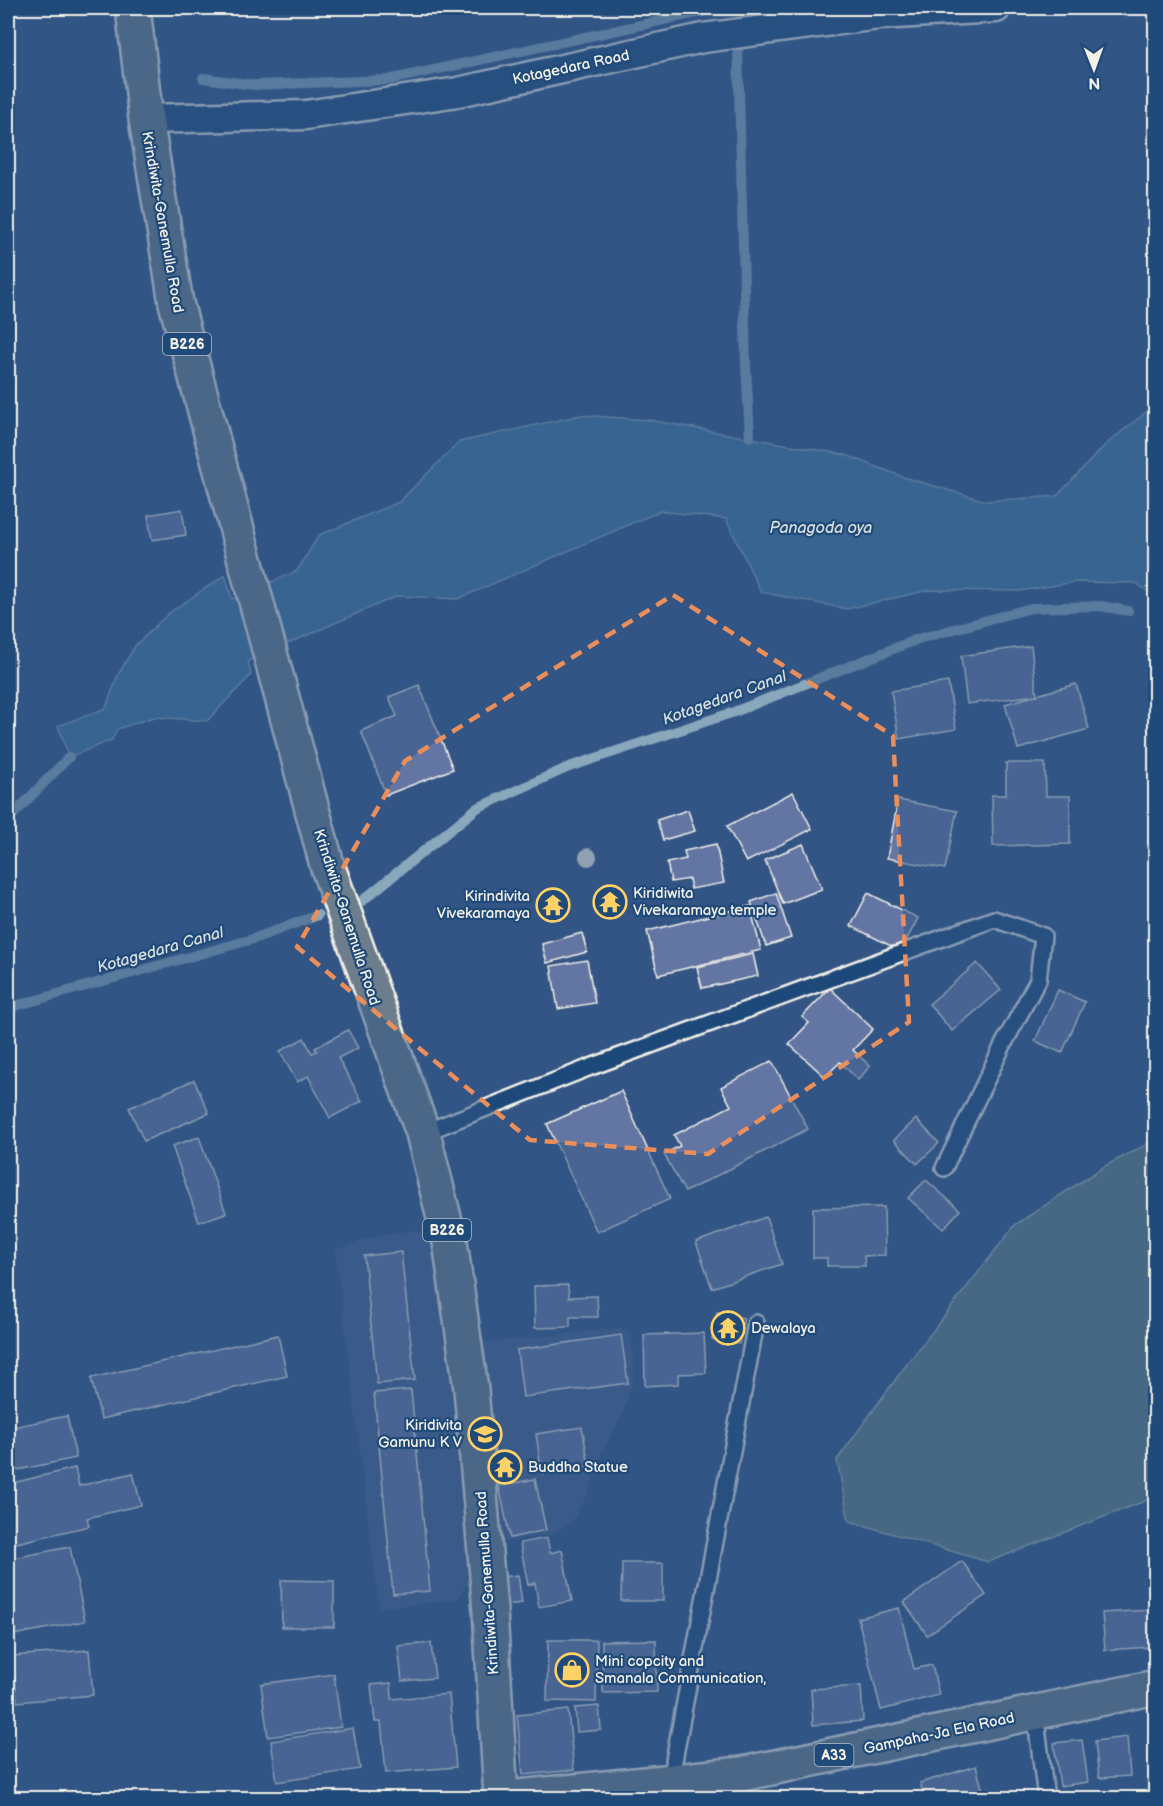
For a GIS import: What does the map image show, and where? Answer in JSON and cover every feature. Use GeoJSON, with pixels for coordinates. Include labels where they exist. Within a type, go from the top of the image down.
{"type":"FeatureCollection","features":[{"type":"Feature","properties":{"kind":"main road","name":"Krindiwita-Ganemulla Road"},"geometry":{"type":"LineString","coordinates":[[133,8],[146,119],[176,303],[327,865],[423,1133],[450,1242],[471,1389],[490,1611],[501,1798]]}},
{"type":"Feature","properties":{"kind":"main road","name":"Gampaha-Ja Ela Road"},"geometry":{"type":"LineString","coordinates":[[508,1798],[620,1793],[670,1782],[742,1774],[1155,1687]]}},
{"type":"Feature","properties":{"kind":"street","name":"Kotagedara Road"},"geometry":{"type":"LineString","coordinates":[[146,119],[306,115],[458,92],[703,38],[879,15],[996,8]]}},
{"type":"Feature","properties":{"kind":"lane"},"geometry":{"type":"LineString","coordinates":[[423,1133],[588,1068],[994,919],[1043,936],[1038,980],[1003,1045],[944,1168]]}},
{"type":"Feature","properties":{"kind":"lane"},"geometry":{"type":"LineString","coordinates":[[670,1782],[756,1323]]}},
{"type":"Feature","properties":{"kind":"lane"},"geometry":{"type":"LineString","coordinates":[[1035,1712],[1046,1798]]}},
{"type":"Feature","properties":{"kind":"highlighted area"},"geometry":{"type":"Polygon","coordinates":[[[673,595],[893,736],[909,1022],[708,1154],[530,1140],[297,947],[405,761],[673,595]]]}},
{"type":"Feature","properties":{"kind":"shaded area","name":"Kiridivita Gamunu K V"},"geometry":{"type":"Polygon","coordinates":[[[415,1230],[432,1240],[456,1346],[620,1328],[631,1334],[635,1374],[622,1416],[602,1452],[589,1492],[573,1520],[554,1534],[519,1539],[476,1550],[475,1573],[456,1600],[379,1608],[335,1250],[376,1236],[415,1230]]]}},
{"type":"Feature","properties":{"kind":"green space"},"geometry":{"type":"Polygon","coordinates":[[[1155,1140],[1155,1497],[988,1562],[849,1521],[837,1460],[901,1372],[1015,1225],[1105,1166],[1155,1140]]]}},
{"type":"Feature","properties":{"kind":"water","name":"Panagoda oya"},"geometry":{"type":"Polygon","coordinates":[[[1155,405],[1155,596],[1136,583],[1076,582],[1020,591],[929,590],[847,609],[761,592],[726,519],[660,511],[458,599],[397,596],[248,661],[251,675],[207,721],[154,717],[117,729],[112,740],[69,757],[58,726],[106,708],[118,675],[135,646],[170,612],[225,575],[232,599],[297,571],[319,535],[399,502],[459,442],[581,415],[649,420],[846,455],[903,477],[986,501],[1057,496],[1105,445],[1155,405]]]}},
{"type":"Feature","properties":{"kind":"building"},"geometry":{"type":"Polygon","coordinates":[[[182,509],[186,535],[152,540],[148,515],[182,509]]]}},
{"type":"Feature","properties":{"kind":"building"},"geometry":{"type":"Polygon","coordinates":[[[1031,646],[1037,695],[967,704],[961,656],[1031,646]]]}},
{"type":"Feature","properties":{"kind":"building"},"geometry":{"type":"Polygon","coordinates":[[[948,682],[956,729],[899,739],[891,691],[948,682]]]}},
{"type":"Feature","properties":{"kind":"building"},"geometry":{"type":"Polygon","coordinates":[[[1076,684],[1089,729],[1018,749],[1005,704],[1076,684]]]}},
{"type":"Feature","properties":{"kind":"building"},"geometry":{"type":"Polygon","coordinates":[[[419,685],[453,769],[386,795],[361,731],[397,716],[389,697],[419,685]]]}},
{"type":"Feature","properties":{"kind":"building"},"geometry":{"type":"Polygon","coordinates":[[[1006,763],[1045,763],[1046,796],[1070,796],[1070,844],[993,846],[992,795],[1006,795],[1006,763]]]}},
{"type":"Feature","properties":{"kind":"building"},"geometry":{"type":"Polygon","coordinates":[[[793,792],[812,829],[746,862],[727,826],[793,792]]]}},
{"type":"Feature","properties":{"kind":"building"},"geometry":{"type":"Polygon","coordinates":[[[898,800],[957,811],[945,869],[887,858],[898,800]]]}},
{"type":"Feature","properties":{"kind":"building"},"geometry":{"type":"Polygon","coordinates":[[[688,810],[695,831],[663,840],[657,820],[688,810]]]}},
{"type":"Feature","properties":{"kind":"building"},"geometry":{"type":"Polygon","coordinates":[[[716,844],[724,883],[691,889],[689,879],[671,882],[667,863],[686,859],[684,851],[716,844]]]}},
{"type":"Feature","properties":{"kind":"building"},"geometry":{"type":"Polygon","coordinates":[[[803,844],[822,889],[783,904],[765,860],[803,844]]]}},
{"type":"Feature","properties":{"kind":"building","name":"Kirindivita Vivekaramaya"},"geometry":{"type":"Polygon","coordinates":[[[553,891],[563,895],[567,905],[563,915],[553,919],[543,915],[539,905],[543,895],[553,891]]]}},
{"type":"Feature","properties":{"kind":"building"},"geometry":{"type":"Polygon","coordinates":[[[776,893],[791,938],[766,946],[751,902],[776,893]]]}},
{"type":"Feature","properties":{"kind":"building"},"geometry":{"type":"Polygon","coordinates":[[[868,893],[918,918],[901,951],[851,926],[868,893]]]}},
{"type":"Feature","properties":{"kind":"building"},"geometry":{"type":"Polygon","coordinates":[[[750,906],[761,950],[658,975],[647,931],[750,906]]]}},
{"type":"Feature","properties":{"kind":"building"},"geometry":{"type":"Polygon","coordinates":[[[582,933],[587,952],[547,963],[542,944],[582,933]]]}},
{"type":"Feature","properties":{"kind":"building"},"geometry":{"type":"Polygon","coordinates":[[[753,954],[758,976],[702,988],[697,967],[753,954]]]}},
{"type":"Feature","properties":{"kind":"building"},"geometry":{"type":"Polygon","coordinates":[[[587,960],[595,1003],[558,1009],[551,966],[587,960]]]}},
{"type":"Feature","properties":{"kind":"building"},"geometry":{"type":"Polygon","coordinates":[[[977,963],[1001,990],[952,1031],[929,1004],[977,963]]]}},
{"type":"Feature","properties":{"kind":"building"},"geometry":{"type":"Polygon","coordinates":[[[830,988],[873,1029],[853,1050],[870,1066],[858,1080],[840,1062],[825,1077],[789,1044],[809,1023],[802,1017],[830,988]]]}},
{"type":"Feature","properties":{"kind":"building"},"geometry":{"type":"Polygon","coordinates":[[[1058,990],[1085,1002],[1062,1053],[1035,1041],[1058,990]]]}},
{"type":"Feature","properties":{"kind":"building"},"geometry":{"type":"Polygon","coordinates":[[[348,1030],[358,1048],[338,1058],[362,1101],[330,1118],[308,1076],[297,1082],[280,1051],[304,1038],[312,1053],[317,1051],[315,1048],[348,1030]]]}},
{"type":"Feature","properties":{"kind":"building"},"geometry":{"type":"Polygon","coordinates":[[[772,1061],[808,1129],[685,1192],[664,1154],[680,1146],[674,1135],[731,1106],[721,1087],[772,1061]]]}},
{"type":"Feature","properties":{"kind":"building"},"geometry":{"type":"Polygon","coordinates":[[[194,1080],[209,1113],[144,1141],[129,1108],[194,1080]]]}},
{"type":"Feature","properties":{"kind":"building"},"geometry":{"type":"Polygon","coordinates":[[[621,1091],[670,1199],[597,1232],[547,1124],[621,1091]]]}},
{"type":"Feature","properties":{"kind":"building"},"geometry":{"type":"Polygon","coordinates":[[[916,1119],[939,1143],[917,1164],[894,1140],[916,1119]]]}},
{"type":"Feature","properties":{"kind":"building"},"geometry":{"type":"Polygon","coordinates":[[[199,1137],[226,1213],[199,1222],[172,1146],[199,1137]]]}},
{"type":"Feature","properties":{"kind":"building"},"geometry":{"type":"Polygon","coordinates":[[[926,1180],[960,1210],[943,1229],[908,1198],[926,1180]]]}},
{"type":"Feature","properties":{"kind":"building"},"geometry":{"type":"Polygon","coordinates":[[[884,1207],[885,1255],[864,1256],[865,1266],[827,1266],[827,1258],[813,1258],[813,1208],[884,1207]]]}},
{"type":"Feature","properties":{"kind":"building"},"geometry":{"type":"Polygon","coordinates":[[[766,1217],[782,1264],[712,1288],[696,1242],[766,1217]]]}},
{"type":"Feature","properties":{"kind":"building","name":"Kiridivita Gamunu K V"},"geometry":{"type":"Polygon","coordinates":[[[401,1252],[415,1380],[377,1384],[364,1256],[401,1252]]]}},
{"type":"Feature","properties":{"kind":"building"},"geometry":{"type":"Polygon","coordinates":[[[568,1285],[569,1297],[597,1296],[598,1317],[570,1317],[570,1327],[535,1328],[534,1286],[568,1285]]]}},
{"type":"Feature","properties":{"kind":"building","name":"Dewalaya"},"geometry":{"type":"Polygon","coordinates":[[[717,1312],[744,1318],[739,1344],[712,1339],[717,1312]]]}},
{"type":"Feature","properties":{"kind":"building"},"geometry":{"type":"Polygon","coordinates":[[[704,1333],[706,1373],[678,1374],[678,1384],[645,1386],[644,1335],[704,1333]]]}},
{"type":"Feature","properties":{"kind":"building"},"geometry":{"type":"Polygon","coordinates":[[[278,1335],[287,1376],[101,1419],[91,1378],[278,1335]]]}},
{"type":"Feature","properties":{"kind":"building"},"geometry":{"type":"Polygon","coordinates":[[[621,1335],[628,1383],[523,1397],[517,1350],[621,1335]]]}},
{"type":"Feature","properties":{"kind":"building"},"geometry":{"type":"Polygon","coordinates":[[[411,1390],[430,1591],[393,1594],[374,1393],[411,1390]]]}},
{"type":"Feature","properties":{"kind":"building"},"geometry":{"type":"Polygon","coordinates":[[[67,1416],[76,1458],[8,1472],[8,1428],[67,1416]]]}},
{"type":"Feature","properties":{"kind":"building"},"geometry":{"type":"Polygon","coordinates":[[[582,1427],[589,1466],[542,1474],[536,1434],[582,1427]]]}},
{"type":"Feature","properties":{"kind":"building"},"geometry":{"type":"Polygon","coordinates":[[[75,1468],[79,1486],[133,1473],[141,1505],[87,1518],[89,1526],[8,1545],[8,1484],[75,1468]]]}},
{"type":"Feature","properties":{"kind":"building"},"geometry":{"type":"Polygon","coordinates":[[[535,1479],[546,1530],[510,1538],[499,1486],[535,1479]]]}},
{"type":"Feature","properties":{"kind":"building"},"geometry":{"type":"Polygon","coordinates":[[[547,1538],[550,1553],[562,1550],[572,1601],[539,1607],[535,1583],[528,1585],[520,1543],[547,1538]]]}},
{"type":"Feature","properties":{"kind":"building"},"geometry":{"type":"Polygon","coordinates":[[[70,1547],[85,1621],[8,1636],[8,1559],[70,1547]]]}},
{"type":"Feature","properties":{"kind":"building"},"geometry":{"type":"Polygon","coordinates":[[[962,1561],[986,1595],[927,1635],[904,1602],[962,1561]]]}},
{"type":"Feature","properties":{"kind":"building"},"geometry":{"type":"Polygon","coordinates":[[[622,1563],[663,1563],[663,1601],[621,1601],[622,1563]]]}},
{"type":"Feature","properties":{"kind":"building"},"geometry":{"type":"Polygon","coordinates":[[[518,1575],[522,1603],[505,1605],[501,1577],[518,1575]]]}},
{"type":"Feature","properties":{"kind":"building"},"geometry":{"type":"Polygon","coordinates":[[[281,1580],[334,1581],[334,1627],[282,1627],[281,1580]]]}},
{"type":"Feature","properties":{"kind":"building"},"geometry":{"type":"Polygon","coordinates":[[[899,1608],[914,1669],[932,1665],[939,1695],[881,1710],[858,1618],[899,1608]]]}},
{"type":"Feature","properties":{"kind":"building"},"geometry":{"type":"Polygon","coordinates":[[[1150,1610],[1152,1647],[1105,1650],[1102,1613],[1150,1610]]]}},
{"type":"Feature","properties":{"kind":"building","name":"Mini copcity and Smanala Communication,"},"geometry":{"type":"Polygon","coordinates":[[[548,1640],[597,1640],[596,1702],[547,1701],[548,1640]]]}},
{"type":"Feature","properties":{"kind":"building"},"geometry":{"type":"Polygon","coordinates":[[[656,1640],[657,1692],[603,1693],[602,1641],[656,1640]]]}},
{"type":"Feature","properties":{"kind":"building"},"geometry":{"type":"Polygon","coordinates":[[[431,1643],[435,1678],[402,1681],[398,1646],[431,1643]]]}},
{"type":"Feature","properties":{"kind":"building"},"geometry":{"type":"Polygon","coordinates":[[[89,1650],[93,1695],[17,1702],[13,1656],[89,1650]]]}},
{"type":"Feature","properties":{"kind":"building"},"geometry":{"type":"Polygon","coordinates":[[[334,1674],[341,1727],[268,1737],[261,1684],[334,1674]]]}},
{"type":"Feature","properties":{"kind":"building"},"geometry":{"type":"Polygon","coordinates":[[[391,1683],[392,1699],[449,1694],[456,1767],[386,1773],[381,1722],[375,1722],[371,1685],[391,1683]]]}},
{"type":"Feature","properties":{"kind":"building"},"geometry":{"type":"Polygon","coordinates":[[[861,1686],[863,1721],[813,1725],[811,1689],[861,1686]]]}},
{"type":"Feature","properties":{"kind":"building"},"geometry":{"type":"Polygon","coordinates":[[[599,1706],[601,1730],[577,1732],[575,1708],[599,1706]]]}},
{"type":"Feature","properties":{"kind":"building"},"geometry":{"type":"Polygon","coordinates":[[[568,1710],[574,1770],[523,1775],[517,1715],[568,1710]]]}},
{"type":"Feature","properties":{"kind":"building"},"geometry":{"type":"Polygon","coordinates":[[[353,1728],[360,1769],[277,1782],[271,1741],[353,1728]]]}},
{"type":"Feature","properties":{"kind":"building"},"geometry":{"type":"Polygon","coordinates":[[[1127,1737],[1130,1776],[1099,1778],[1095,1741],[1127,1737]]]}},
{"type":"Feature","properties":{"kind":"building"},"geometry":{"type":"Polygon","coordinates":[[[1082,1740],[1088,1782],[1060,1786],[1054,1743],[1082,1740]]]}},
{"type":"Feature","properties":{"kind":"building"},"geometry":{"type":"Polygon","coordinates":[[[976,1766],[984,1795],[979,1798],[925,1798],[920,1783],[976,1766]]]}},
{"type":"Feature","properties":{"kind":"building"},"geometry":{"type":"Polygon","coordinates":[[[1156,1795],[1156,1798],[1123,1798],[1156,1795]]]}},
{"type":"Feature","properties":{"kind":"waterway"},"geometry":{"type":"LineString","coordinates":[[203,78],[254,85],[388,80],[719,8]]}},
{"type":"Feature","properties":{"kind":"waterway"},"geometry":{"type":"LineString","coordinates":[[738,48],[746,366],[750,437]]}},
{"type":"Feature","properties":{"kind":"waterway","name":"Kotagedara Canal"},"geometry":{"type":"LineString","coordinates":[[362,901],[477,808],[569,767],[734,712],[918,639],[1031,608],[1101,606],[1128,611]]}},
{"type":"Feature","properties":{"kind":"waterway"},"geometry":{"type":"LineString","coordinates":[[8,820],[69,757]]}},
{"type":"Feature","properties":{"kind":"waterway","name":"Kotagedara Canal"},"geometry":{"type":"LineString","coordinates":[[8,1008],[253,939],[318,915]]}},
{"type":"Feature","properties":{"kind":"place","name":"Kiridiwita Vivekaramaya temple"},"geometry":{"type":"Point","coordinates":[610,902]}},
{"type":"Feature","properties":{"kind":"place","name":"Kirindivita Vivekaramaya"},"geometry":{"type":"Point","coordinates":[553,905]}},
{"type":"Feature","properties":{"kind":"place","name":"Dewalaya"},"geometry":{"type":"Point","coordinates":[728,1328]}},
{"type":"Feature","properties":{"kind":"place","name":"Kiridivita Gamunu K V"},"geometry":{"type":"Point","coordinates":[485,1434]}},
{"type":"Feature","properties":{"kind":"place","name":"Buddha Statue"},"geometry":{"type":"Point","coordinates":[505,1467]}},
{"type":"Feature","properties":{"kind":"place","name":"Mini copcity and Smanala Communication,"},"geometry":{"type":"Point","coordinates":[572,1670]}}]}
